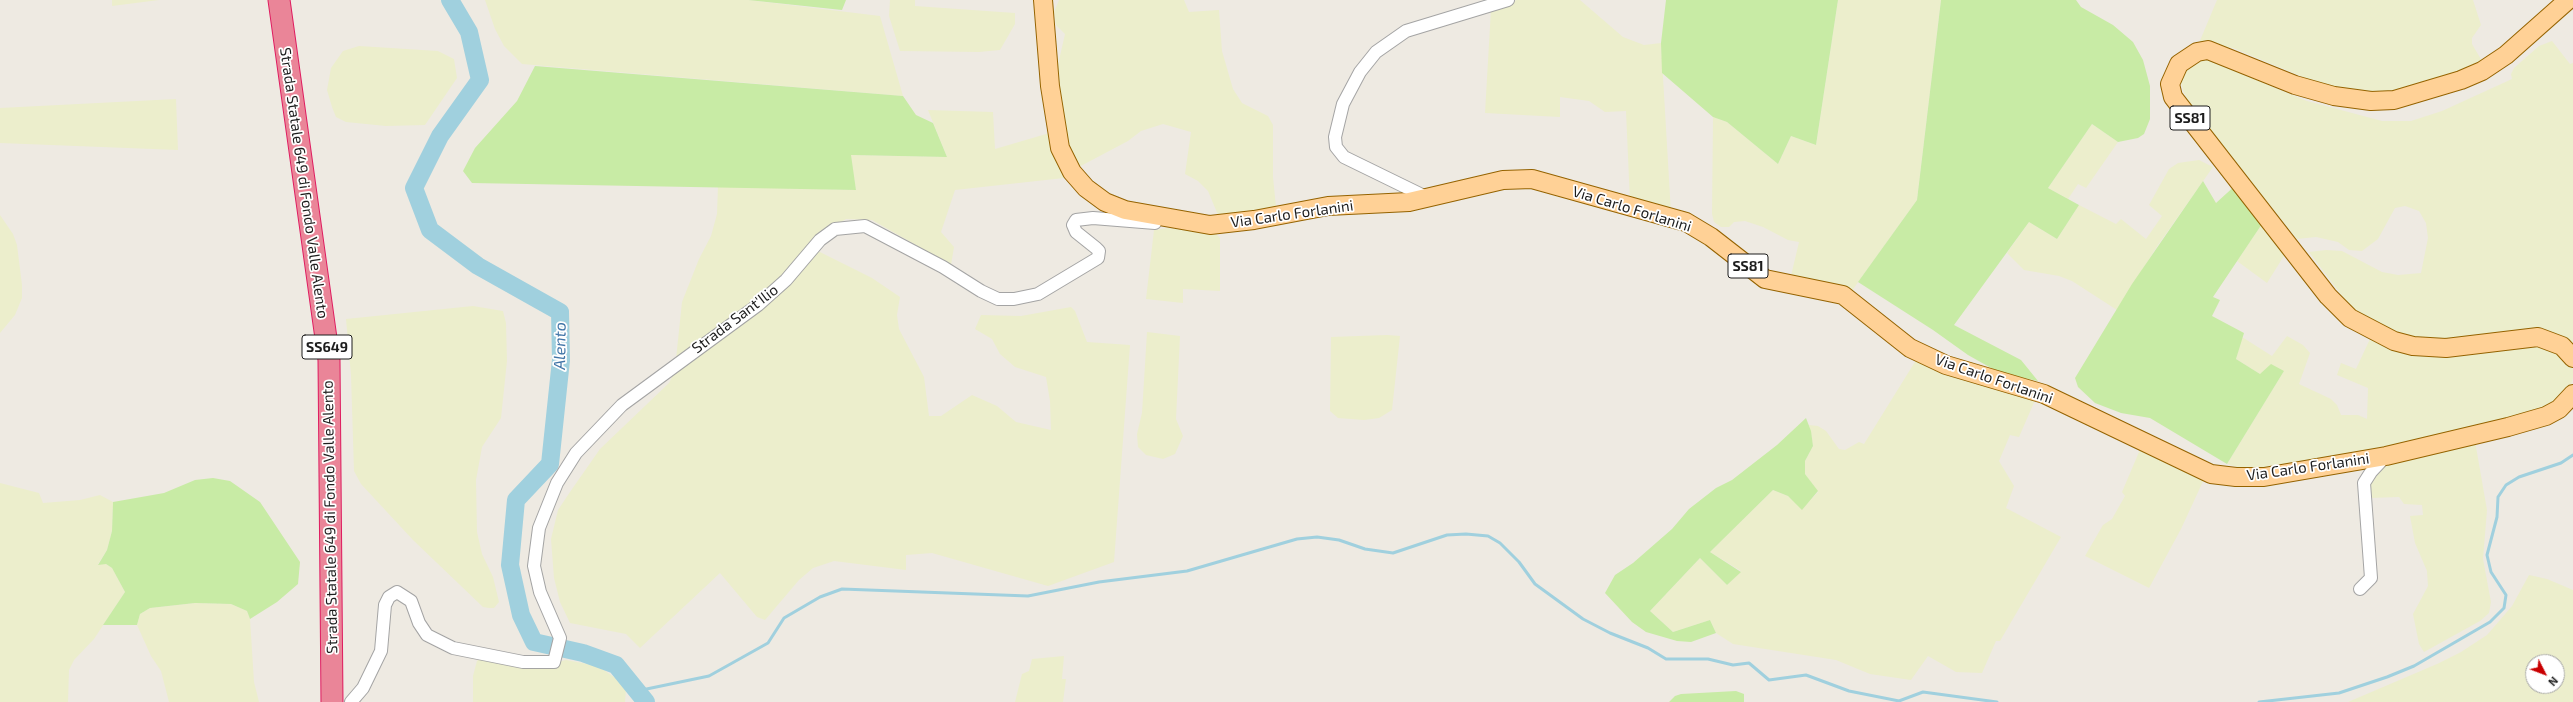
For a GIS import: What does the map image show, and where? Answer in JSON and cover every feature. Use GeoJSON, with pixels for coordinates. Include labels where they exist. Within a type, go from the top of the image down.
{"type":"FeatureCollection","features":[{"type":"Feature","properties":{"kind":"highway","name":"Strada Statale 649 di Fondo Valle Alento"},"geometry":{"type":"LineString","coordinates":[[279,0],[328,360],[338,700]]}},
{"type":"Feature","properties":{"kind":"main road","name":"Via Carlo Forlanini"},"geometry":{"type":"LineString","coordinates":[[1043,0],[1045,41],[1060,148],[1072,172],[1086,188],[1106,202],[1125,210],[1210,225],[1254,220],[1328,206],[1409,202],[1503,180],[1532,180],[1686,222],[1711,237],[1765,280],[1843,295],[1910,348],[1946,365],[2044,394],[2211,474],[2236,477],[2264,476],[2386,456],[2508,427],[2546,416],[2560,408],[2573,394]]}},
{"type":"Feature","properties":{"kind":"main road","name":"SS81"},"geometry":{"type":"LineString","coordinates":[[2568,0],[2506,55],[2482,71],[2461,80],[2394,100],[2371,101],[2334,96],[2295,85],[2208,50],[2197,52],[2179,64],[2170,84],[2173,97],[2328,296],[2350,318],[2394,341],[2413,346],[2446,348],[2538,337],[2562,346],[2573,358]]}},
{"type":"Feature","properties":{"kind":"street"},"geometry":{"type":"LineString","coordinates":[[1428,198],[1344,157],[1336,146],[1335,136],[1343,104],[1360,72],[1376,52],[1406,31],[1508,0]]}},
{"type":"Feature","properties":{"kind":"street","name":"Strada Sant'Ilio"},"geometry":{"type":"LineString","coordinates":[[338,700],[362,688],[381,651],[385,605],[398,593],[411,601],[419,623],[427,636],[453,648],[523,662],[554,662],[560,638],[540,592],[534,566],[539,528],[557,483],[576,453],[622,405],[758,305],[786,280],[820,240],[835,229],[865,226],[943,266],[981,291],[998,299],[1014,299],[1038,294],[1098,258],[1099,252],[1096,248],[1076,232],[1073,225],[1076,220],[1094,218],[1161,223],[1171,218]]}},
{"type":"Feature","properties":{"kind":"street"},"geometry":{"type":"LineString","coordinates":[[2360,589],[2371,578],[2364,483],[2371,472],[2386,456]]}},
{"type":"Feature","properties":{"kind":"green space"},"geometry":{"type":"Polygon","coordinates":[[[112,0],[159,0],[112,6],[112,0]]]}},
{"type":"Feature","properties":{"kind":"green space"},"geometry":{"type":"Polygon","coordinates":[[[485,0],[748,0],[880,16],[903,96],[522,64],[504,46],[495,29],[485,0]]]}},
{"type":"Feature","properties":{"kind":"green space"},"geometry":{"type":"Polygon","coordinates":[[[748,0],[846,0],[842,10],[748,0]]]}},
{"type":"Feature","properties":{"kind":"green space"},"geometry":{"type":"Polygon","coordinates":[[[890,0],[915,0],[915,6],[1015,13],[1015,24],[1000,50],[979,52],[900,51],[889,16],[890,0]]]}},
{"type":"Feature","properties":{"kind":"green space"},"geometry":{"type":"Polygon","coordinates":[[[1059,0],[1184,0],[1189,12],[1219,10],[1222,51],[1233,89],[1242,103],[1268,116],[1273,125],[1273,177],[1276,207],[1218,215],[1208,191],[1198,181],[1185,174],[1191,132],[1163,124],[1141,131],[1128,141],[1077,168],[1067,143],[1057,69],[1065,34],[1056,25],[1054,12],[1059,0]]]}},
{"type":"Feature","properties":{"kind":"green space"},"geometry":{"type":"Polygon","coordinates":[[[1517,0],[1580,0],[1623,37],[1644,45],[1661,43],[1671,213],[1630,202],[1626,111],[1605,112],[1589,101],[1560,97],[1560,117],[1485,113],[1491,9],[1517,0]]]}},
{"type":"Feature","properties":{"kind":"green space"},"geometry":{"type":"Polygon","coordinates":[[[1666,0],[1838,0],[1816,145],[1791,136],[1778,164],[1727,122],[1713,117],[1662,73],[1661,43],[1666,0]]]}},
{"type":"Feature","properties":{"kind":"green space"},"geometry":{"type":"Polygon","coordinates":[[[1838,0],[1941,0],[1917,200],[1851,292],[1790,280],[1799,242],[1788,240],[1763,227],[1745,221],[1734,222],[1729,227],[1721,227],[1714,222],[1712,214],[1713,117],[1727,122],[1778,164],[1791,136],[1816,145],[1838,0]]]}},
{"type":"Feature","properties":{"kind":"green space"},"geometry":{"type":"Polygon","coordinates":[[[1941,0],[2076,0],[2081,7],[2113,25],[2133,42],[2143,60],[2150,86],[2150,119],[2144,134],[2138,138],[2118,142],[2092,124],[2048,188],[2079,205],[2057,239],[2029,222],[1954,325],[2021,360],[2038,381],[2000,373],[1968,355],[1933,330],[1858,282],[1917,200],[1941,0]]]}},
{"type":"Feature","properties":{"kind":"green space"},"geometry":{"type":"Polygon","coordinates":[[[2217,0],[2473,0],[2481,25],[2472,38],[2472,44],[2482,61],[2457,74],[2387,93],[2353,93],[2320,84],[2233,48],[2199,43],[2217,0]]]}},
{"type":"Feature","properties":{"kind":"green space"},"geometry":{"type":"Polygon","coordinates":[[[2552,41],[2570,64],[2573,63],[2573,347],[2398,338],[2363,320],[2343,297],[2309,252],[2326,250],[2342,251],[2382,272],[2398,275],[2421,273],[2428,238],[2426,223],[2419,211],[2405,206],[2395,208],[2378,239],[2362,251],[2349,250],[2338,242],[2316,237],[2297,239],[2193,108],[2184,93],[2180,79],[2187,68],[2200,59],[2218,59],[2268,85],[2307,101],[2382,121],[2411,121],[2442,111],[2512,79],[2511,74],[2514,68],[2539,46],[2552,41]]]}},
{"type":"Feature","properties":{"kind":"green space"},"geometry":{"type":"Polygon","coordinates":[[[359,46],[438,51],[454,59],[457,78],[425,125],[386,126],[346,122],[336,117],[327,90],[331,68],[343,51],[359,46]]]}},
{"type":"Feature","properties":{"kind":"green space"},"geometry":{"type":"Polygon","coordinates":[[[535,66],[903,96],[916,115],[933,123],[947,157],[851,155],[856,190],[472,183],[463,171],[475,148],[517,101],[535,66]]]}},
{"type":"Feature","properties":{"kind":"green space"},"geometry":{"type":"Polygon","coordinates":[[[176,99],[178,150],[0,143],[0,108],[176,99]]]}},
{"type":"Feature","properties":{"kind":"green space"},"geometry":{"type":"Polygon","coordinates":[[[928,110],[993,112],[995,149],[1053,132],[1064,178],[955,190],[941,232],[954,247],[951,265],[872,220],[846,219],[818,236],[787,274],[757,301],[676,359],[682,302],[699,259],[711,236],[717,214],[718,186],[856,190],[850,155],[947,157],[928,110]]]}},
{"type":"Feature","properties":{"kind":"green space"},"geometry":{"type":"Polygon","coordinates":[[[2092,124],[2118,142],[2086,188],[2078,184],[2068,199],[2048,188],[2092,124]]]}},
{"type":"Feature","properties":{"kind":"green space"},"geometry":{"type":"Polygon","coordinates":[[[2199,160],[2213,167],[2158,245],[2117,310],[2072,281],[2059,276],[2024,270],[2007,253],[2029,222],[2057,239],[2079,205],[2116,224],[2121,219],[2146,239],[2162,216],[2149,205],[2169,169],[2178,163],[2199,160]]]}},
{"type":"Feature","properties":{"kind":"green space"},"geometry":{"type":"Polygon","coordinates":[[[2203,181],[2216,203],[2238,183],[2264,221],[2213,297],[2220,300],[2212,316],[2244,333],[2236,359],[2260,374],[2271,364],[2284,371],[2227,464],[2150,418],[2121,413],[2095,403],[2078,387],[2075,378],[2132,284],[2203,181]]]}},
{"type":"Feature","properties":{"kind":"green space"},"geometry":{"type":"Polygon","coordinates":[[[0,215],[13,234],[17,245],[22,285],[22,298],[15,315],[0,333],[0,215]]]}},
{"type":"Feature","properties":{"kind":"green space"},"geometry":{"type":"Polygon","coordinates":[[[2264,221],[2287,251],[2267,283],[2237,261],[2264,221]]]}},
{"type":"Feature","properties":{"kind":"green space"},"geometry":{"type":"Polygon","coordinates":[[[1168,228],[1214,232],[1220,238],[1220,291],[1183,289],[1183,303],[1146,299],[1154,230],[1168,228]]]}},
{"type":"Feature","properties":{"kind":"green space"},"geometry":{"type":"Polygon","coordinates":[[[814,249],[872,278],[900,297],[897,315],[899,329],[924,377],[929,416],[941,416],[972,395],[997,406],[1016,422],[1051,430],[1050,401],[1046,377],[1015,367],[1000,354],[992,339],[975,329],[981,315],[1021,316],[1071,307],[1075,311],[1087,342],[1130,345],[1114,562],[1048,586],[932,553],[906,555],[906,570],[834,561],[813,568],[799,580],[765,620],[757,617],[720,573],[640,648],[626,634],[570,623],[560,602],[554,578],[551,539],[558,510],[600,449],[669,383],[674,373],[814,249]]]}},
{"type":"Feature","properties":{"kind":"green space"},"geometry":{"type":"Polygon","coordinates":[[[473,306],[503,311],[506,323],[507,361],[501,418],[482,447],[476,480],[477,532],[482,554],[493,577],[499,602],[494,608],[483,607],[413,540],[361,484],[354,471],[351,375],[346,319],[473,306]]]}},
{"type":"Feature","properties":{"kind":"green space"},"geometry":{"type":"Polygon","coordinates":[[[1147,332],[1180,336],[1176,419],[1183,436],[1175,454],[1163,459],[1146,455],[1138,447],[1137,434],[1142,413],[1147,332]]]}},
{"type":"Feature","properties":{"kind":"green space"},"geometry":{"type":"Polygon","coordinates":[[[1400,336],[1392,410],[1379,418],[1364,420],[1338,418],[1330,411],[1331,337],[1400,336]]]}},
{"type":"Feature","properties":{"kind":"green space"},"geometry":{"type":"Polygon","coordinates":[[[2287,336],[2303,345],[2310,353],[2299,384],[2331,399],[2337,405],[2341,415],[2358,415],[2367,419],[2368,388],[2337,375],[2341,363],[2356,369],[2370,339],[2428,356],[2454,356],[2529,342],[2568,358],[2573,370],[2573,378],[2570,388],[2562,397],[2536,411],[2378,449],[2265,469],[2241,468],[2227,464],[2284,371],[2260,374],[2236,359],[2242,337],[2272,356],[2287,336]]]}},
{"type":"Feature","properties":{"kind":"green space"},"geometry":{"type":"Polygon","coordinates":[[[1918,357],[2036,398],[2019,437],[2010,435],[1999,461],[2014,486],[2006,508],[2061,537],[2000,641],[1996,641],[1982,673],[1956,672],[1928,656],[1911,680],[1870,674],[1836,660],[1733,644],[1716,633],[1710,620],[1673,632],[1650,611],[1700,558],[1727,585],[1741,571],[1710,552],[1773,490],[1788,496],[1802,509],[1818,492],[1805,474],[1805,461],[1813,446],[1809,425],[1818,426],[1826,431],[1839,449],[1845,450],[1859,442],[1864,444],[1918,357]]]}},
{"type":"Feature","properties":{"kind":"green space"},"geometry":{"type":"Polygon","coordinates":[[[1806,418],[1811,431],[1813,446],[1805,461],[1805,474],[1818,491],[1802,510],[1788,496],[1773,490],[1710,552],[1741,572],[1727,585],[1700,558],[1650,611],[1673,632],[1710,620],[1716,633],[1691,642],[1677,641],[1646,632],[1632,622],[1605,593],[1615,575],[1633,563],[1672,529],[1689,509],[1716,488],[1732,480],[1777,445],[1806,418]]]}},
{"type":"Feature","properties":{"kind":"green space"},"geometry":{"type":"Polygon","coordinates":[[[2475,441],[2487,510],[2483,559],[2491,602],[2489,613],[2480,621],[2424,652],[2419,644],[2413,614],[2428,586],[2427,571],[2415,543],[2410,516],[2423,515],[2422,505],[2404,504],[2399,497],[2370,498],[2370,481],[2390,460],[2475,441]]]}},
{"type":"Feature","properties":{"kind":"green space"},"geometry":{"type":"Polygon","coordinates":[[[2142,445],[2205,477],[2181,529],[2149,588],[2085,556],[2103,525],[2112,519],[2125,496],[2122,492],[2142,445]]]}},
{"type":"Feature","properties":{"kind":"green space"},"geometry":{"type":"Polygon","coordinates":[[[213,478],[230,481],[260,502],[300,562],[298,584],[277,602],[250,619],[247,611],[231,604],[195,603],[150,608],[140,614],[137,625],[103,625],[125,592],[112,568],[106,564],[98,565],[107,550],[112,531],[113,502],[164,493],[195,480],[213,478]]]}},
{"type":"Feature","properties":{"kind":"green space"},"geometry":{"type":"Polygon","coordinates":[[[0,483],[39,493],[43,503],[80,500],[100,495],[113,502],[112,531],[107,550],[98,564],[106,564],[112,568],[125,592],[94,639],[74,660],[69,670],[68,702],[0,702],[0,483]]]}},
{"type":"Feature","properties":{"kind":"green space"},"geometry":{"type":"Polygon","coordinates":[[[2529,575],[2547,579],[2573,590],[2573,702],[2348,702],[2437,664],[2461,652],[2487,635],[2512,606],[2529,575]]]}},
{"type":"Feature","properties":{"kind":"green space"},"geometry":{"type":"Polygon","coordinates":[[[195,603],[231,604],[247,611],[250,619],[254,682],[259,702],[169,702],[161,671],[151,656],[137,625],[140,614],[150,608],[195,603]]]}},
{"type":"Feature","properties":{"kind":"green space"},"geometry":{"type":"Polygon","coordinates":[[[482,656],[548,664],[566,660],[598,666],[621,682],[626,689],[625,702],[473,702],[473,676],[477,661],[482,656]]]}},
{"type":"Feature","properties":{"kind":"green space"},"geometry":{"type":"Polygon","coordinates":[[[1064,656],[1062,679],[1066,679],[1063,702],[1015,702],[1022,674],[1029,671],[1032,659],[1064,656]]]}},
{"type":"Feature","properties":{"kind":"green space"},"geometry":{"type":"Polygon","coordinates":[[[1736,691],[1744,694],[1744,702],[1669,702],[1675,696],[1681,694],[1736,691]]]}},
{"type":"Feature","properties":{"kind":"waterway","name":"Alento"},"geometry":{"type":"LineString","coordinates":[[450,0],[469,32],[480,80],[440,136],[414,188],[430,230],[478,266],[560,312],[561,360],[550,464],[516,500],[510,565],[521,615],[534,642],[583,653],[616,665],[646,702]]}},
{"type":"Feature","properties":{"kind":"waterway"},"geometry":{"type":"LineString","coordinates":[[2259,702],[2339,693],[2387,677],[2414,666],[2490,622],[2504,608],[2506,595],[2491,572],[2487,555],[2497,517],[2498,497],[2506,485],[2519,477],[2561,463],[2573,455]]}},
{"type":"Feature","properties":{"kind":"waterway"},"geometry":{"type":"LineString","coordinates":[[637,691],[709,676],[768,643],[784,618],[820,597],[842,589],[1028,596],[1099,582],[1187,571],[1297,539],[1317,537],[1339,540],[1365,549],[1393,553],[1447,535],[1466,534],[1488,536],[1500,543],[1519,562],[1535,584],[1583,619],[1610,633],[1648,648],[1666,659],[1708,659],[1733,665],[1749,663],[1769,680],[1806,675],[1849,691],[1899,701],[1923,692],[1997,702]]}}]}
